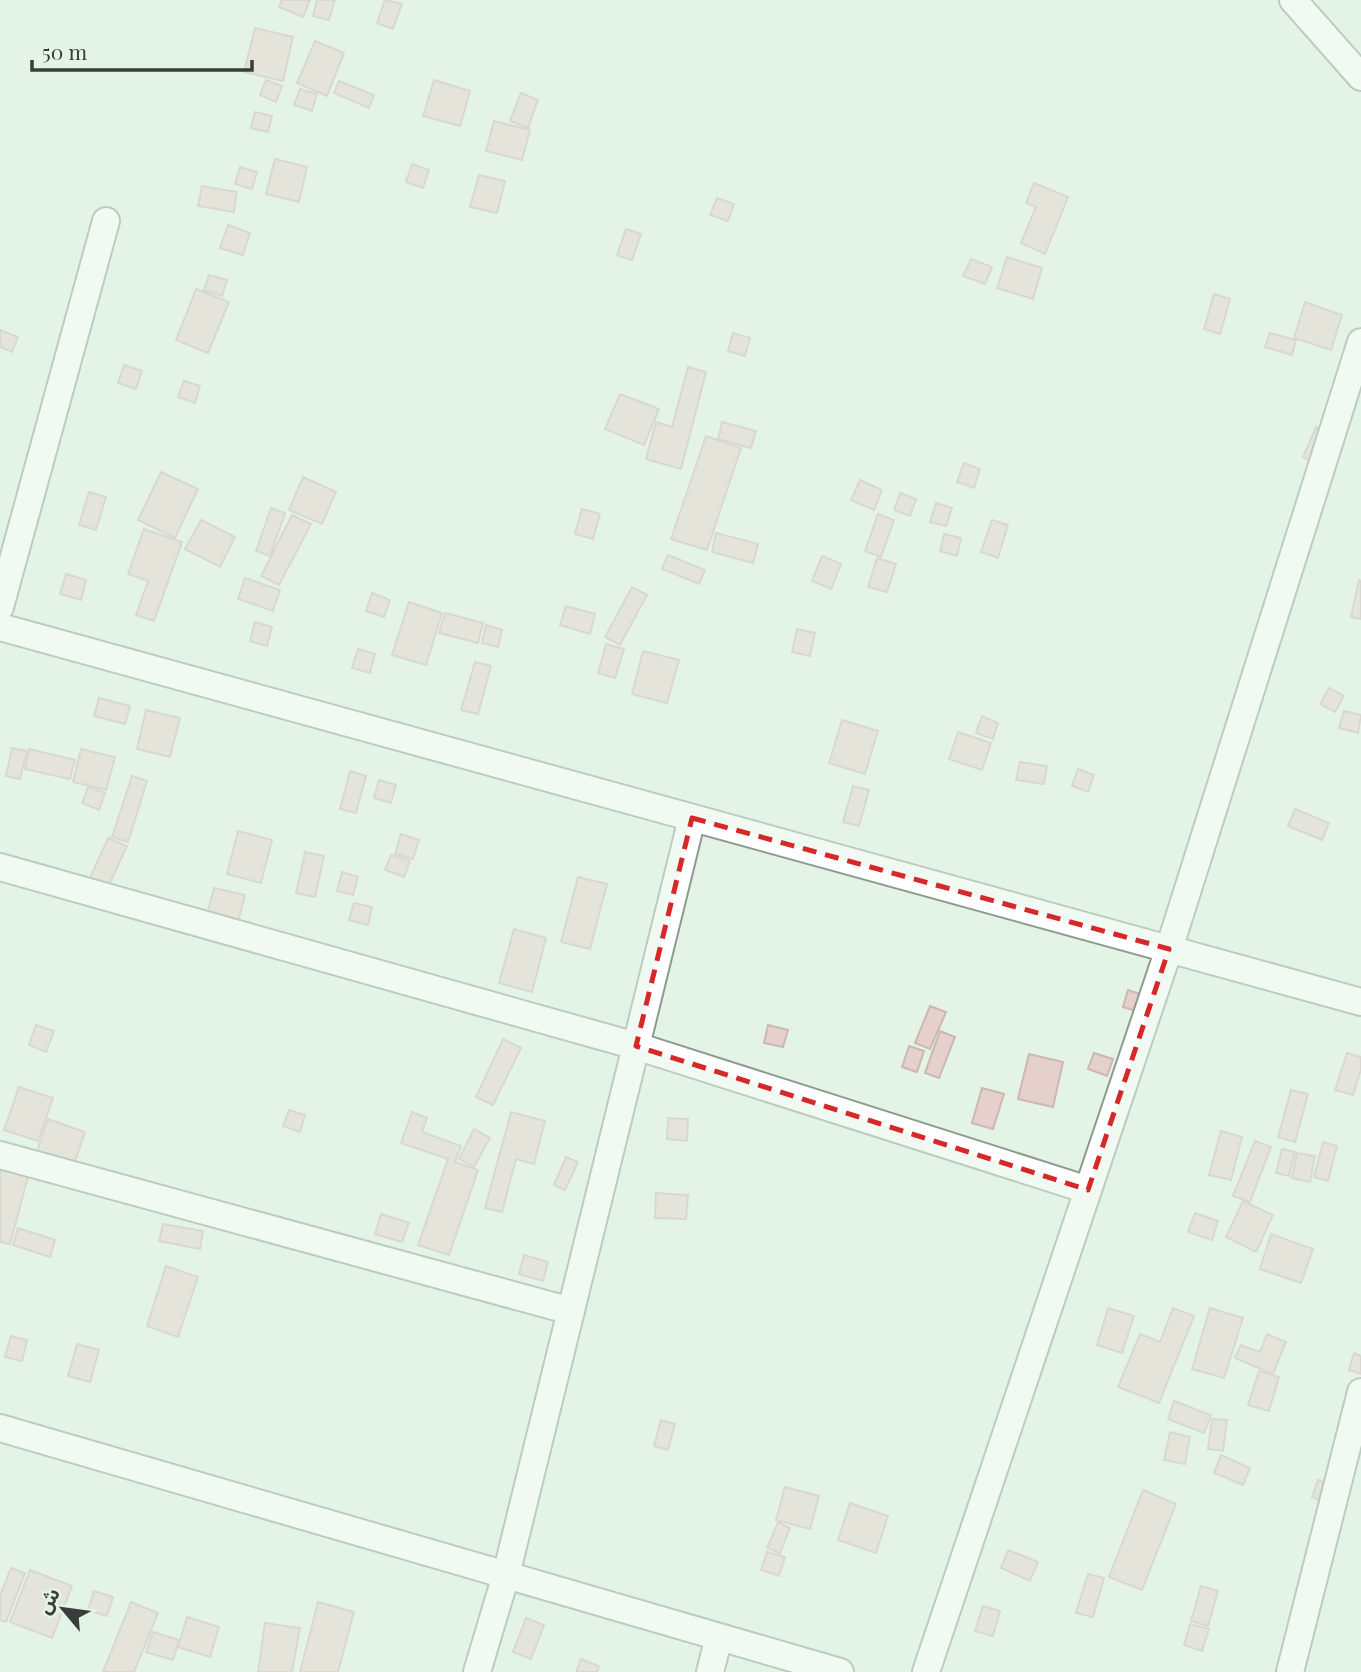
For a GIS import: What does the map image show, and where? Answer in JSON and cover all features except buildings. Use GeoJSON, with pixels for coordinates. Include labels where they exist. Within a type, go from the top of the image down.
{"type":"FeatureCollection","features":[{"type":"Feature","properties":{"kind":"street"},"geometry":{"type":"LineString","coordinates":[[1293,0],[1361,77]]}},
{"type":"Feature","properties":{"kind":"street"},"geometry":{"type":"LineString","coordinates":[[0,607],[106,221]]}},
{"type":"Feature","properties":{"kind":"street"},"geometry":{"type":"LineString","coordinates":[[926,1672],[1169,949],[1361,342]]}},
{"type":"Feature","properties":{"kind":"street"},"geometry":{"type":"LineString","coordinates":[[0,627],[1361,1002]]}},
{"type":"Feature","properties":{"kind":"street"},"geometry":{"type":"LineString","coordinates":[[477,1672],[506,1575],[692,818]]}},
{"type":"Feature","properties":{"kind":"street"},"geometry":{"type":"LineString","coordinates":[[0,867],[636,1046],[1088,1190]]}},
{"type":"Feature","properties":{"kind":"street"},"geometry":{"type":"LineString","coordinates":[[0,1155],[570,1311]]}},
{"type":"Feature","properties":{"kind":"street"},"geometry":{"type":"LineString","coordinates":[[1290,1672],[1361,1392]]}},
{"type":"Feature","properties":{"kind":"street"},"geometry":{"type":"LineString","coordinates":[[0,1428],[840,1672]]}},
{"type":"Feature","properties":{"kind":"street"},"geometry":{"type":"LineString","coordinates":[[710,1672],[719,1637]]}},
{"type":"Feature","properties":{"kind":"highlighted area"},"geometry":{"type":"Polygon","coordinates":[[[692,818],[1169,949],[1088,1190],[636,1046],[692,818]]]}}]}
